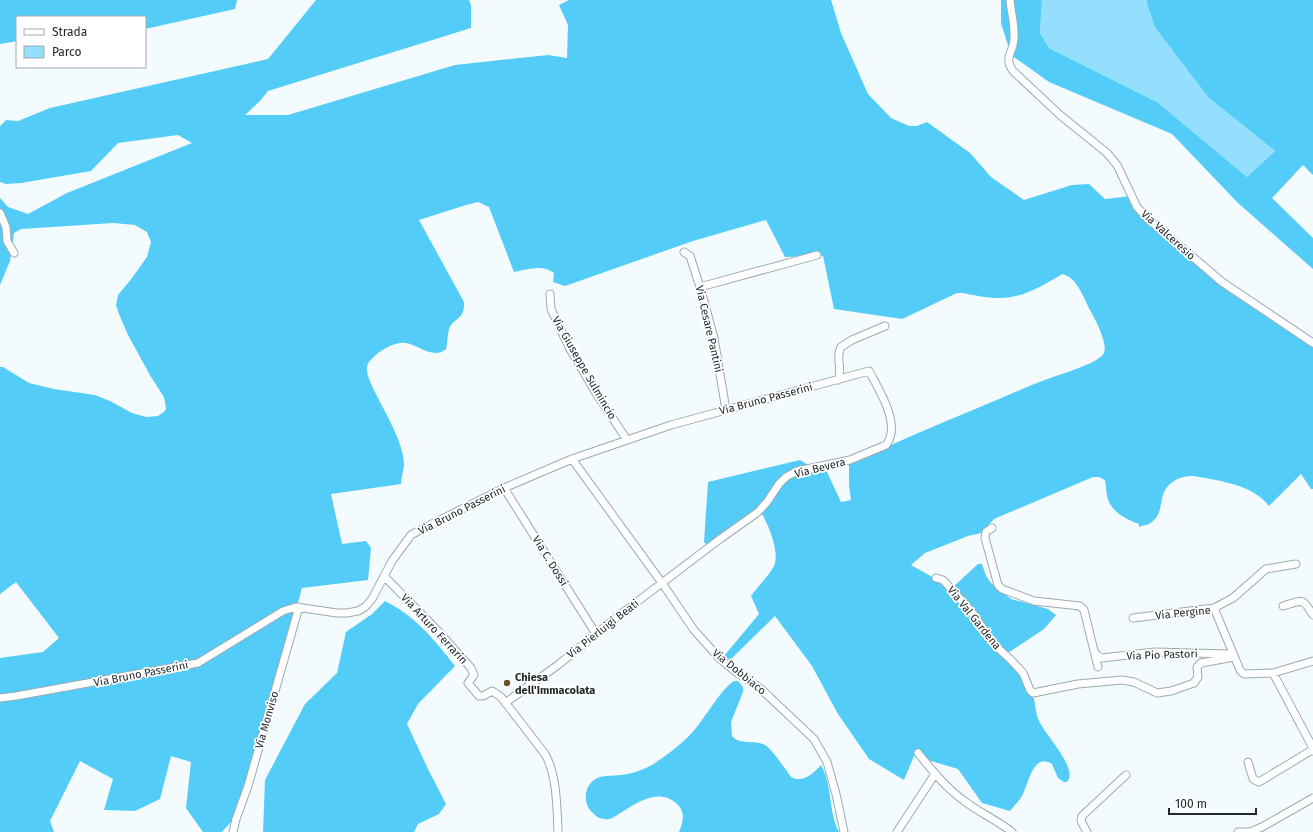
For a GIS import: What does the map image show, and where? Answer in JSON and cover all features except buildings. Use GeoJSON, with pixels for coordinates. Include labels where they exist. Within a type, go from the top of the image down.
{"type":"FeatureCollection","features":[{"type":"Feature","properties":{"kind":"street","name":"Via Valceresio"},"geometry":{"type":"LineString","coordinates":[[1010,0],[1014,38],[1008,57],[1008,64],[1013,71],[1060,115],[1107,153],[1116,165],[1137,207],[1146,217],[1222,282],[1313,343]]}},
{"type":"Feature","properties":{"kind":"street"},"geometry":{"type":"LineString","coordinates":[[0,213],[6,227],[7,241],[14,253]]}},
{"type":"Feature","properties":{"kind":"street","name":"Via Cesare Pantini"},"geometry":{"type":"LineString","coordinates":[[684,252],[690,256],[714,338],[726,410]]}},
{"type":"Feature","properties":{"kind":"street"},"geometry":{"type":"LineString","coordinates":[[700,287],[817,254]]}},
{"type":"Feature","properties":{"kind":"street","name":"Via Giuseppe Sulmincio"},"geometry":{"type":"LineString","coordinates":[[550,294],[551,309],[570,349],[596,393],[627,440]]}},
{"type":"Feature","properties":{"kind":"street"},"geometry":{"type":"LineString","coordinates":[[838,380],[840,373],[838,356],[841,347],[852,340],[885,326]]}},
{"type":"Feature","properties":{"kind":"street","name":"Via Bruno Passerini"},"geometry":{"type":"LineString","coordinates":[[0,698],[48,691],[198,663],[283,611],[299,607],[337,613],[358,611],[365,607],[372,599],[399,550],[412,536],[426,527],[504,488],[572,459],[671,425],[870,371]]}},
{"type":"Feature","properties":{"kind":"street","name":"Via Bevera"},"geometry":{"type":"LineString","coordinates":[[662,584],[758,512],[786,477],[797,472],[850,460],[886,445],[890,441],[892,422],[883,397],[870,371]]}},
{"type":"Feature","properties":{"kind":"street","name":"Via Dobbiaco"},"geometry":{"type":"LineString","coordinates":[[572,459],[694,630],[719,658],[761,689],[814,739],[827,762],[844,832]]}},
{"type":"Feature","properties":{"kind":"street","name":"Via C. Dossi"},"geometry":{"type":"LineString","coordinates":[[504,488],[596,634]]}},
{"type":"Feature","properties":{"kind":"street"},"geometry":{"type":"LineString","coordinates":[[992,528],[986,532],[985,538],[998,585],[1002,589],[1034,601],[1080,606],[1084,610],[1098,667]]}},
{"type":"Feature","properties":{"kind":"street"},"geometry":{"type":"LineString","coordinates":[[1214,608],[1233,598],[1266,569],[1296,564]]}},
{"type":"Feature","properties":{"kind":"street","name":"Via Arturo Ferrarin"},"geometry":{"type":"LineString","coordinates":[[384,576],[437,630],[471,668],[474,675],[468,683],[479,696],[483,696],[492,691],[501,697],[545,754],[550,763],[556,797],[558,832]]}},
{"type":"Feature","properties":{"kind":"street","name":"Via Val Gardena"},"geometry":{"type":"LineString","coordinates":[[936,578],[943,580],[965,604],[975,616],[990,640],[1010,658],[1023,673],[1030,690],[1033,693],[1078,684],[1122,680],[1134,682],[1157,693],[1171,691],[1194,683],[1198,677],[1197,667],[1201,663],[1233,656]]}},
{"type":"Feature","properties":{"kind":"street","name":"Via Pierluigi Beati"},"geometry":{"type":"LineString","coordinates":[[505,703],[558,665],[662,584]]}},
{"type":"Feature","properties":{"kind":"street"},"geometry":{"type":"LineString","coordinates":[[1283,606],[1301,601],[1305,602],[1313,615]]}},
{"type":"Feature","properties":{"kind":"street","name":"Via Monviso"},"geometry":{"type":"LineString","coordinates":[[233,832],[248,786],[299,607]]}},
{"type":"Feature","properties":{"kind":"street","name":"Via Pergine"},"geometry":{"type":"LineString","coordinates":[[1133,618],[1214,608],[1240,670],[1244,674],[1273,673]]}},
{"type":"Feature","properties":{"kind":"street","name":"Via Pio Pastori"},"geometry":{"type":"LineString","coordinates":[[1094,651],[1102,658],[1155,652],[1233,656]]}},
{"type":"Feature","properties":{"kind":"street"},"geometry":{"type":"LineString","coordinates":[[1248,762],[1253,779],[1259,782],[1313,750],[1273,673],[1313,661]]}},
{"type":"Feature","properties":{"kind":"street"},"geometry":{"type":"LineString","coordinates":[[918,753],[934,774],[962,799],[1012,832]]}},
{"type":"Feature","properties":{"kind":"street"},"geometry":{"type":"LineString","coordinates":[[897,832],[934,774]]}},
{"type":"Feature","properties":{"kind":"street"},"geometry":{"type":"LineString","coordinates":[[1087,832],[1081,821],[1082,816],[1126,775]]}},
{"type":"Feature","properties":{"kind":"street"},"geometry":{"type":"LineString","coordinates":[[1238,832],[1250,832],[1262,827],[1313,798]]}},
{"type":"Feature","properties":{"kind":"green space"},"geometry":{"type":"Polygon","coordinates":[[[1042,0],[1147,0],[1147,3],[1209,98],[1275,151],[1247,177],[1157,102],[1049,48],[1040,33],[1042,0]]]}},
{"type":"Feature","properties":{"kind":"shaded area"},"geometry":{"type":"Polygon","coordinates":[[[0,0],[237,0],[235,9],[146,29],[146,16],[16,16],[16,41],[0,44],[0,0]]]}},
{"type":"Feature","properties":{"kind":"shaded area"},"geometry":{"type":"Polygon","coordinates":[[[316,0],[469,0],[471,5],[471,28],[268,91],[245,115],[288,115],[455,65],[548,55],[567,58],[568,25],[559,5],[569,0],[831,0],[841,33],[868,94],[891,118],[909,126],[917,126],[927,122],[970,153],[991,177],[1024,200],[1072,185],[1089,184],[1105,199],[1132,196],[1137,207],[1237,291],[1313,342],[1313,489],[1311,489],[1301,474],[1269,506],[1254,493],[1245,488],[1225,482],[1194,476],[1184,477],[1168,485],[1165,490],[1157,517],[1149,524],[1139,527],[1139,524],[1119,514],[1111,506],[1107,496],[1105,480],[1099,477],[1093,477],[994,519],[981,533],[968,536],[925,553],[911,565],[952,588],[978,564],[982,564],[986,576],[991,583],[1011,599],[1048,609],[1056,615],[1044,629],[1005,655],[1030,688],[1038,720],[1060,752],[1069,769],[1070,777],[1067,782],[1064,782],[1058,778],[1052,764],[1046,761],[1040,762],[1032,771],[1022,796],[1010,811],[982,803],[958,769],[914,756],[904,780],[869,759],[838,714],[812,666],[775,616],[730,660],[724,656],[759,614],[751,596],[774,566],[776,554],[768,525],[762,514],[712,546],[708,546],[704,542],[708,482],[800,460],[809,466],[826,470],[841,502],[851,500],[849,464],[1044,380],[1089,364],[1101,357],[1105,349],[1103,337],[1076,283],[1072,279],[1062,274],[1044,285],[1017,296],[993,298],[957,293],[902,319],[834,309],[823,256],[785,257],[766,220],[693,241],[565,286],[553,282],[554,273],[550,270],[535,268],[514,272],[489,207],[478,202],[466,205],[419,220],[464,302],[463,312],[449,329],[446,349],[436,353],[426,351],[411,344],[399,343],[378,353],[370,361],[367,367],[370,382],[394,430],[401,449],[404,466],[401,484],[331,494],[342,544],[366,541],[371,548],[368,580],[302,588],[239,813],[222,832],[203,832],[186,808],[191,762],[171,756],[160,799],[135,811],[104,810],[113,779],[80,761],[50,821],[54,832],[0,832],[0,658],[43,652],[59,638],[16,582],[0,594],[0,367],[3,367],[29,383],[54,389],[95,395],[132,413],[146,417],[158,416],[165,411],[166,408],[164,397],[128,335],[116,305],[118,295],[147,257],[151,242],[147,232],[135,225],[113,223],[21,229],[14,233],[10,261],[0,285],[0,198],[8,207],[28,214],[67,193],[192,143],[178,135],[118,143],[91,171],[21,183],[6,184],[0,182],[0,126],[6,120],[18,121],[50,108],[268,59],[316,0]]]}},
{"type":"Feature","properties":{"kind":"shaded area"},"geometry":{"type":"Polygon","coordinates":[[[1001,0],[1042,0],[1040,33],[1049,48],[1157,102],[1247,177],[1275,151],[1209,98],[1155,27],[1147,0],[1313,0],[1313,175],[1303,165],[1272,198],[1313,238],[1313,269],[1238,203],[1172,134],[1049,82],[1011,55],[1001,23],[1001,0]]]}},
{"type":"Feature","properties":{"kind":"shaded area"},"geometry":{"type":"Polygon","coordinates":[[[385,601],[406,614],[424,629],[455,666],[418,704],[407,724],[446,804],[439,814],[418,824],[414,832],[263,832],[265,780],[305,704],[337,673],[346,632],[372,614],[385,601]]]}},
{"type":"Feature","properties":{"kind":"shaded area"},"geometry":{"type":"Polygon","coordinates":[[[734,681],[738,681],[743,687],[743,692],[731,722],[732,736],[739,741],[761,743],[768,747],[791,777],[795,779],[808,777],[821,765],[825,773],[833,816],[839,832],[679,832],[683,818],[682,810],[677,804],[664,797],[642,800],[609,819],[596,816],[589,809],[586,793],[590,783],[600,777],[633,773],[652,765],[692,733],[719,696],[734,681]]]}},
{"type":"Feature","properties":{"kind":"place","name":"Chiesa dell'Immacolata"},"geometry":{"type":"Point","coordinates":[507,683]}}]}
